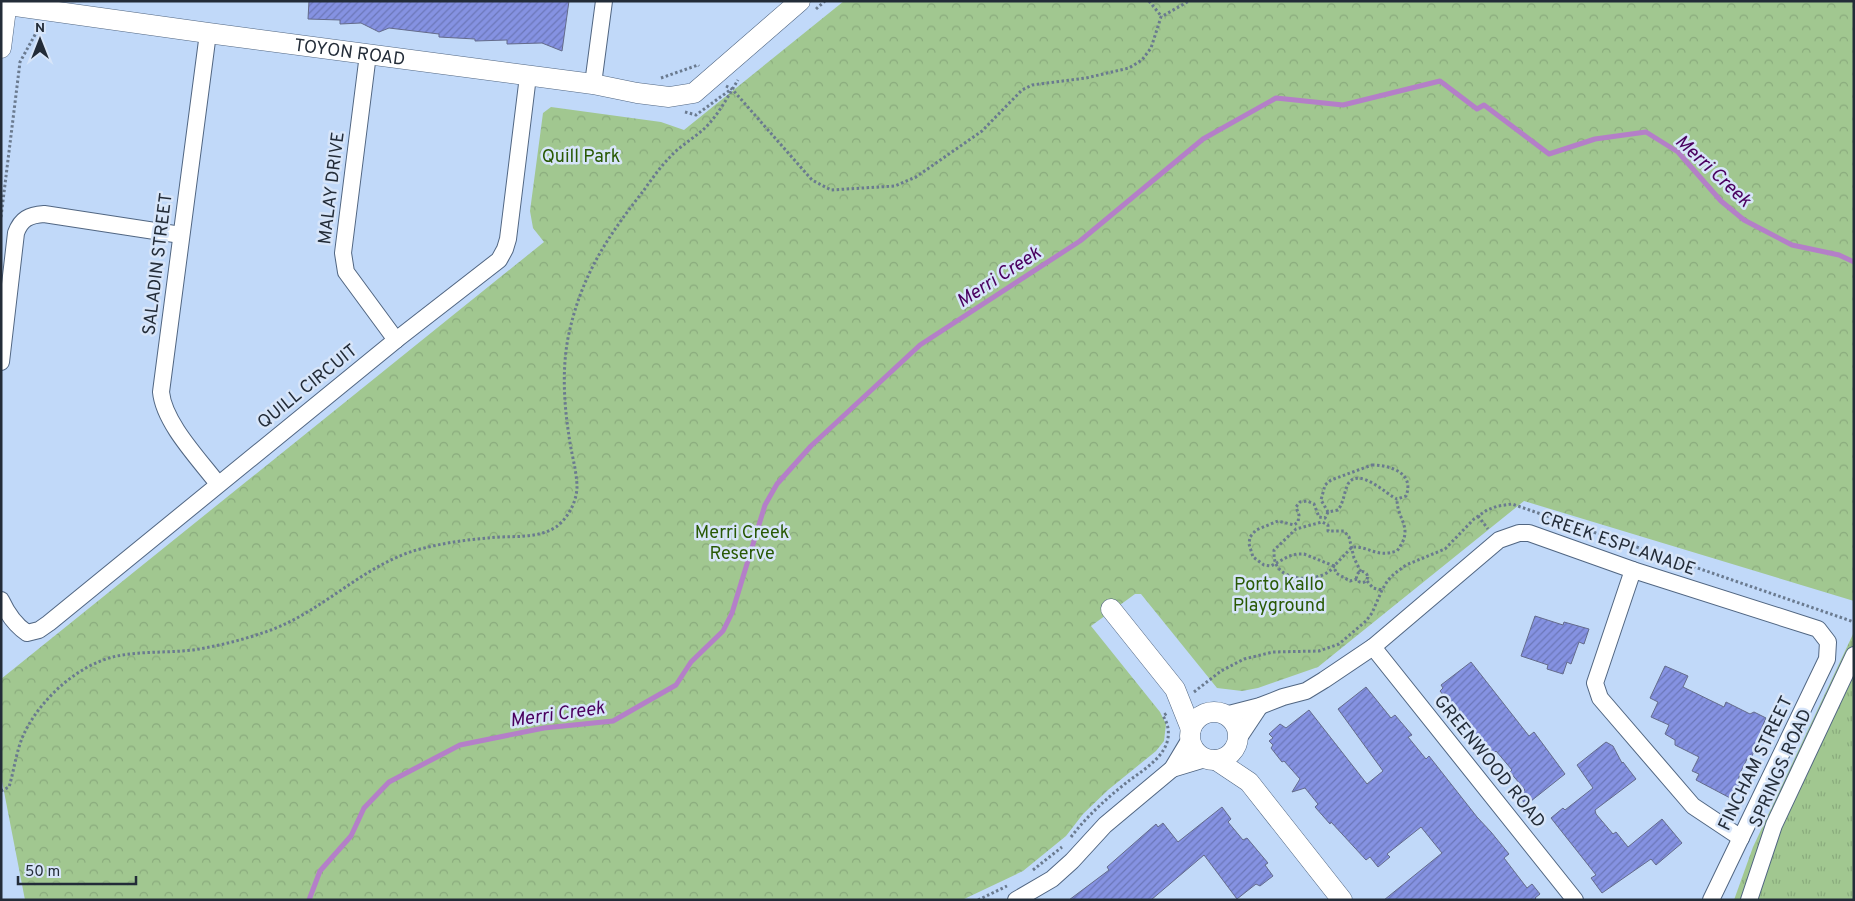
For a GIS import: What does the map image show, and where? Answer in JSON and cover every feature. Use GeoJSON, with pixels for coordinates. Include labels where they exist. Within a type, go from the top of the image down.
{"type":"FeatureCollection","features":[{"type":"Feature","properties":{"kind":"street"},"geometry":{"type":"LineString","coordinates":[[594,84],[604,1]]}},
{"type":"Feature","properties":{"kind":"street"},"geometry":{"type":"LineString","coordinates":[[712,79],[800,1]]}},
{"type":"Feature","properties":{"kind":"street"},"geometry":{"type":"LineString","coordinates":[[1,48],[5,3]]}},
{"type":"Feature","properties":{"kind":"street","name":"TOYON ROAD"},"geometry":{"type":"LineString","coordinates":[[5,3],[208,33],[594,84],[637,93],[669,97],[694,93],[712,79]]}},
{"type":"Feature","properties":{"kind":"street","name":"SALADIN STREET"},"geometry":{"type":"LineString","coordinates":[[208,33],[161,392],[162,404],[168,417],[218,484]]}},
{"type":"Feature","properties":{"kind":"street","name":"MALAY DRIVE"},"geometry":{"type":"LineString","coordinates":[[368,54],[343,253],[346,272],[396,340]]}},
{"type":"Feature","properties":{"kind":"street","name":"QUILL CIRCUIT"},"geometry":{"type":"LineString","coordinates":[[1,600],[20,628],[27,633],[39,630],[396,340],[499,260],[508,239],[528,76]]}},
{"type":"Feature","properties":{"kind":"street"},"geometry":{"type":"LineString","coordinates":[[1,362],[16,233],[19,224],[24,218],[44,214],[181,235]]}},
{"type":"Feature","properties":{"kind":"street","name":"CREEK ESPLANADE"},"geometry":{"type":"LineString","coordinates":[[1218,714],[1260,706],[1282,696],[1306,690],[1324,680],[1373,647],[1480,554],[1499,540],[1519,533],[1528,534],[1818,630],[1828,642]]}},
{"type":"Feature","properties":{"kind":"street"},"geometry":{"type":"LineString","coordinates":[[1633,570],[1595,683],[1600,698],[1692,806],[1740,838]]}},
{"type":"Feature","properties":{"kind":"street"},"geometry":{"type":"LineString","coordinates":[[1111,609],[1183,694],[1235,725],[1249,782],[1335,897]]}},
{"type":"Feature","properties":{"kind":"street","name":"FINCHAM STREET"},"geometry":{"type":"LineString","coordinates":[[1711,900],[1827,659],[1828,642]]}},
{"type":"Feature","properties":{"kind":"street","name":"GREENWOOD ROAD"},"geometry":{"type":"LineString","coordinates":[[1373,647],[1575,900]]}},
{"type":"Feature","properties":{"kind":"street","name":"SPRINGS ROAD"},"geometry":{"type":"LineString","coordinates":[[1749,900],[1774,825],[1854,655]]}},
{"type":"Feature","properties":{"kind":"street"},"geometry":{"type":"LineString","coordinates":[[1183,694],[1195,751],[1249,782]]}},
{"type":"Feature","properties":{"kind":"street"},"geometry":{"type":"LineString","coordinates":[[1172,769],[1229,755],[1260,706]]}},
{"type":"Feature","properties":{"kind":"street"},"geometry":{"type":"LineString","coordinates":[[1012,893],[1052,879],[1072,861],[1105,825],[1172,769],[1199,717],[1218,714]]}},
{"type":"Feature","properties":{"kind":"path"},"geometry":{"type":"LineString","coordinates":[[1149,1],[1162,16]]}},
{"type":"Feature","properties":{"kind":"path"},"geometry":{"type":"LineString","coordinates":[[637,93],[656,80],[698,65],[712,79],[732,88],[812,180],[820,185],[831,190],[895,186],[916,177],[982,131],[1022,90],[1032,85],[1086,78],[1129,68],[1142,60],[1151,48],[1162,16],[1189,1]]}},
{"type":"Feature","properties":{"kind":"path"},"geometry":{"type":"LineString","coordinates":[[1,217],[20,62],[36,34],[37,9]]}},
{"type":"Feature","properties":{"kind":"path"},"geometry":{"type":"LineString","coordinates":[[1,791],[9,787],[21,739],[31,720],[64,684],[79,672],[98,662],[133,654],[218,646],[246,638],[274,629],[300,616],[367,573],[412,552],[460,541],[536,535],[553,529],[564,520],[574,505],[577,488],[566,410],[565,368],[568,339],[583,285],[618,223],[669,158],[706,127],[716,116],[732,88]]}},
{"type":"Feature","properties":{"kind":"path"},"geometry":{"type":"LineString","coordinates":[[1372,465],[1394,468],[1404,474],[1407,480],[1408,490],[1406,496],[1397,499],[1391,497],[1374,483],[1358,479],[1351,481],[1347,485],[1343,504],[1338,510],[1328,512],[1321,500],[1325,485],[1330,480],[1372,465]]}},
{"type":"Feature","properties":{"kind":"path"},"geometry":{"type":"LineString","coordinates":[[1325,518],[1319,517],[1314,504],[1307,501],[1300,502],[1296,507],[1299,515],[1298,522],[1274,550],[1274,560],[1284,573],[1301,578],[1319,577],[1331,571],[1352,547],[1358,546],[1374,553],[1388,554],[1397,551],[1404,538],[1405,524],[1397,505],[1397,499]]}},
{"type":"Feature","properties":{"kind":"path"},"geometry":{"type":"LineString","coordinates":[[1070,838],[1085,819],[1104,801],[1162,753],[1168,740],[1169,728],[1164,716],[1183,694],[1244,659],[1273,652],[1319,651],[1340,644],[1366,621],[1372,613],[1388,580],[1406,565],[1445,549],[1474,519],[1487,510],[1498,506],[1512,504],[1854,622]]}},
{"type":"Feature","properties":{"kind":"path"},"geometry":{"type":"LineString","coordinates":[[1322,522],[1328,512]]}},
{"type":"Feature","properties":{"kind":"path"},"geometry":{"type":"LineString","coordinates":[[1334,566],[1304,554],[1289,556],[1271,566],[1264,565],[1253,558],[1249,544],[1250,537],[1256,530],[1278,521],[1295,527],[1322,522],[1328,525],[1328,531],[1344,531],[1349,537],[1354,558],[1361,572],[1367,574],[1367,581],[1373,588],[1382,590]]}},
{"type":"Feature","properties":{"kind":"path"},"geometry":{"type":"LineString","coordinates":[[1334,566],[1336,573],[1350,582],[1357,579],[1358,574],[1361,572]]}},
{"type":"Feature","properties":{"kind":"path"},"geometry":{"type":"LineString","coordinates":[[1357,579],[1361,583],[1367,581]]}},
{"type":"Feature","properties":{"kind":"path"},"geometry":{"type":"LineString","coordinates":[[1030,872],[1064,845]]}},
{"type":"Feature","properties":{"kind":"path"},"geometry":{"type":"LineString","coordinates":[[978,900],[1012,893]]}},
{"type":"Feature","properties":{"kind":"green space","name":"Merri Creek Reserve"},"geometry":{"type":"Polygon","coordinates":[[[844,1],[1854,1],[1854,601],[1524,501],[1318,667],[1258,688],[1242,691],[1217,688],[1141,594],[1135,594],[1091,626],[1160,712],[1166,724],[1164,741],[1156,751],[1108,790],[1083,814],[1066,836],[1023,871],[962,900],[25,900],[1,776],[1,679],[544,242],[533,228],[530,211],[543,113],[551,107],[661,122],[684,130],[844,1]]]}},
{"type":"Feature","properties":{"kind":"green space"},"geometry":{"type":"Polygon","coordinates":[[[1854,632],[1854,900],[1734,900],[1753,847],[1854,632]]]}},
{"type":"Feature","properties":{"kind":"building"},"geometry":{"type":"Polygon","coordinates":[[[309,1],[569,1],[562,51],[542,43],[507,44],[507,40],[475,41],[475,39],[439,37],[439,34],[389,28],[379,32],[361,23],[340,24],[340,20],[308,19],[309,1]]]}},
{"type":"Feature","properties":{"kind":"building"},"geometry":{"type":"Polygon","coordinates":[[[1535,616],[1563,625],[1564,622],[1589,629],[1584,644],[1579,642],[1571,664],[1567,662],[1563,674],[1547,669],[1548,665],[1521,656],[1535,616]]]}},
{"type":"Feature","properties":{"kind":"building"},"geometry":{"type":"Polygon","coordinates":[[[1471,662],[1529,736],[1534,732],[1565,774],[1526,805],[1518,795],[1525,790],[1510,772],[1512,770],[1496,751],[1491,756],[1440,691],[1443,688],[1441,685],[1471,662]]]}},
{"type":"Feature","properties":{"kind":"building"},"geometry":{"type":"Polygon","coordinates":[[[1665,666],[1688,676],[1683,687],[1724,707],[1726,702],[1750,714],[1754,712],[1766,718],[1762,727],[1765,729],[1750,760],[1747,759],[1741,771],[1737,783],[1739,784],[1732,799],[1696,780],[1699,774],[1692,771],[1699,757],[1675,745],[1675,740],[1665,734],[1669,725],[1651,717],[1658,702],[1650,698],[1665,666]]]}},
{"type":"Feature","properties":{"kind":"building"},"geometry":{"type":"Polygon","coordinates":[[[1366,687],[1391,718],[1395,715],[1412,735],[1408,737],[1426,759],[1429,756],[1509,854],[1504,858],[1527,888],[1532,884],[1540,894],[1535,898],[1537,900],[1384,900],[1442,853],[1421,827],[1387,854],[1390,857],[1378,867],[1370,857],[1366,860],[1331,822],[1330,824],[1315,807],[1318,804],[1305,788],[1292,792],[1300,779],[1284,761],[1282,762],[1271,748],[1273,745],[1269,741],[1273,738],[1269,734],[1280,724],[1286,728],[1309,710],[1367,784],[1383,771],[1338,709],[1366,687]]]}},
{"type":"Feature","properties":{"kind":"building"},"geometry":{"type":"Polygon","coordinates":[[[1606,742],[1613,746],[1622,763],[1636,779],[1595,810],[1596,814],[1613,834],[1616,832],[1628,847],[1662,819],[1682,843],[1656,865],[1651,859],[1602,893],[1591,878],[1596,875],[1551,818],[1563,808],[1565,810],[1593,788],[1577,765],[1606,742]]]}},
{"type":"Feature","properties":{"kind":"building"},"geometry":{"type":"Polygon","coordinates":[[[1222,807],[1231,819],[1228,822],[1243,840],[1247,838],[1268,863],[1265,865],[1273,876],[1260,886],[1256,884],[1237,899],[1204,855],[1151,900],[1069,900],[1109,870],[1107,867],[1156,824],[1158,827],[1163,823],[1178,842],[1222,807]]]}},
{"type":"Feature","properties":{"kind":"waterway","name":"Merri Creek"},"geometry":{"type":"LineString","coordinates":[[309,900],[320,871],[351,836],[364,808],[389,782],[460,745],[544,728],[613,721],[676,685],[691,662],[723,631],[732,613],[765,505],[777,484],[811,446],[920,345],[1080,241],[1203,139],[1276,98],[1343,105],[1440,81],[1477,109],[1484,105],[1549,154],[1595,139],[1646,132],[1678,152],[1721,201],[1744,220],[1792,245],[1839,255],[1854,262]]}},
{"type":"Feature","properties":{"kind":"park label","name":"Quill Park"},"geometry":{"type":"Point","coordinates":[581,156]}},
{"type":"Feature","properties":{"kind":"park label","name":"Porto Kallo Playground"},"geometry":{"type":"Point","coordinates":[1279,594]}}]}
